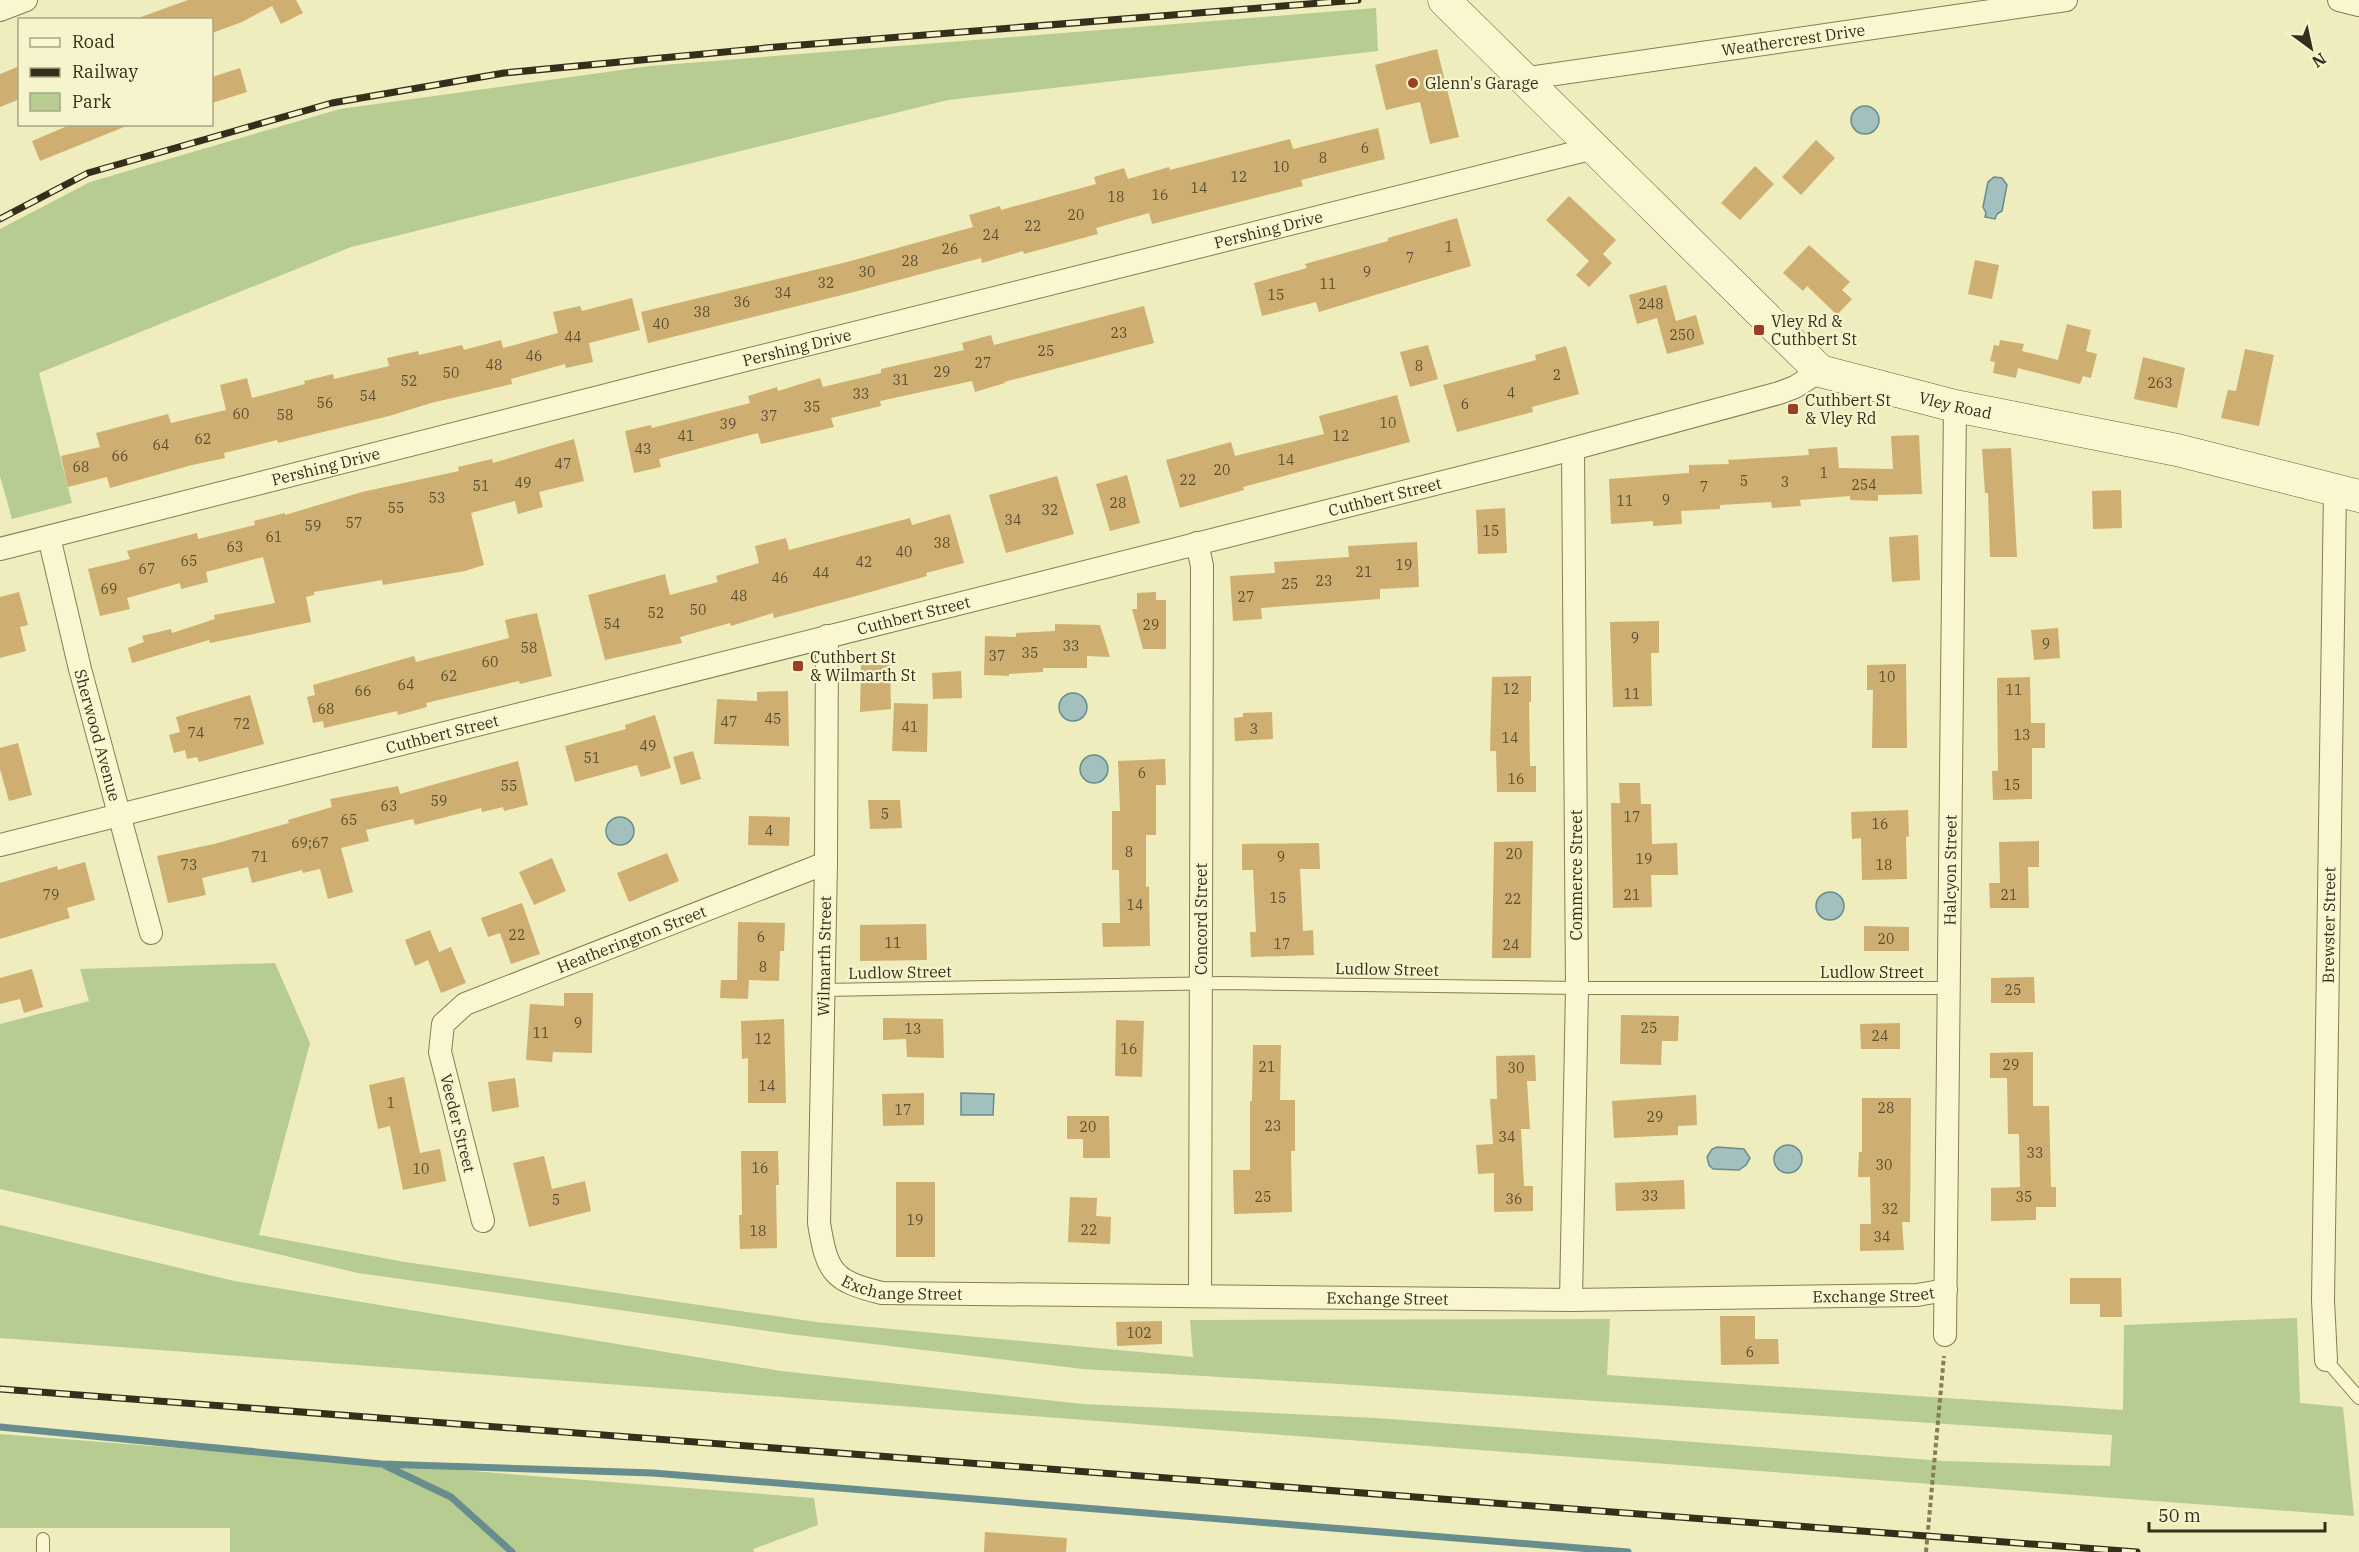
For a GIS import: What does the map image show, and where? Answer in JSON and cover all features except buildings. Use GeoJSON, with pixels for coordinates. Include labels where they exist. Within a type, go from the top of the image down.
{"type":"FeatureCollection","features":[{"type":"Feature","properties":{"kind":"street"},"geometry":{"type":"LineString","coordinates":[[0,10],[26,0]]}},
{"type":"Feature","properties":{"kind":"street"},"geometry":{"type":"LineString","coordinates":[[1444,0],[1820,371]]}},
{"type":"Feature","properties":{"kind":"street","name":"Weathercrest Drive"},"geometry":{"type":"LineString","coordinates":[[1522,79],[2066,0]]}},
{"type":"Feature","properties":{"kind":"street"},"geometry":{"type":"LineString","coordinates":[[2339,0],[2359,5]]}},
{"type":"Feature","properties":{"kind":"street","name":"Pershing Drive"},"geometry":{"type":"LineString","coordinates":[[0,549],[1594,148]]}},
{"type":"Feature","properties":{"kind":"street","name":"Vley Road"},"geometry":{"type":"LineString","coordinates":[[1820,371],[1955,406],[2177,450],[2347,493]]}},
{"type":"Feature","properties":{"kind":"street","name":"Cuthbert Street"},"geometry":{"type":"LineString","coordinates":[[0,845],[1573,449],[1779,393],[1795,387],[1820,371]]}},
{"type":"Feature","properties":{"kind":"street","name":"Halcyon Street"},"geometry":{"type":"LineString","coordinates":[[1945,1335],[1955,406]]}},
{"type":"Feature","properties":{"kind":"street","name":"Commerce Street"},"geometry":{"type":"LineString","coordinates":[[1571,1300],[1577,988],[1573,449]]}},
{"type":"Feature","properties":{"kind":"street","name":"Brewster Street"},"geometry":{"type":"LineString","coordinates":[[2326,1360],[2323,1300],[2347,493]]}},
{"type":"Feature","properties":{"kind":"street","name":"Sherwood Avenue"},"geometry":{"type":"LineString","coordinates":[[49,537],[80,669],[151,933]]}},
{"type":"Feature","properties":{"kind":"street","name":"Concord Street"},"geometry":{"type":"LineString","coordinates":[[1197,543],[1202,566],[1200,1296]]}},
{"type":"Feature","properties":{"kind":"street","name":"Wilmarth Street"},"geometry":{"type":"LineString","coordinates":[[826,636],[826,863],[819,1223],[823,1247],[834,1273]]}},
{"type":"Feature","properties":{"kind":"street","name":"Heatherington Street"},"geometry":{"type":"LineString","coordinates":[[443,1024],[465,1004],[826,863]]}},
{"type":"Feature","properties":{"kind":"street","name":"Veeder Street"},"geometry":{"type":"LineString","coordinates":[[443,1024],[440,1052],[483,1221]]}},
{"type":"Feature","properties":{"kind":"street","name":"Exchange Street"},"geometry":{"type":"LineString","coordinates":[[834,1273],[852,1285],[882,1293],[1571,1300],[1917,1295],[1946,1290]]}},
{"type":"Feature","properties":{"kind":"lane","name":"Ludlow Street"},"geometry":{"type":"LineString","coordinates":[[823,990],[1200,984],[1577,988],[1949,988]]}},
{"type":"Feature","properties":{"kind":"lane"},"geometry":{"type":"LineString","coordinates":[[2326,1360],[2359,1398]]}},
{"type":"Feature","properties":{"kind":"path"},"geometry":{"type":"LineString","coordinates":[[1926,1552],[1945,1335]]}},
{"type":"Feature","properties":{"kind":"green space"},"geometry":{"type":"Polygon","coordinates":[[[1376,8],[1378,51],[948,100],[351,247],[39,373],[72,503],[12,519],[0,476],[0,229],[90,182],[340,109],[650,66],[1376,8]]]}},
{"type":"Feature","properties":{"kind":"green space"},"geometry":{"type":"Polygon","coordinates":[[[275,963],[310,1043],[259,1235],[405,1262],[816,1322],[1193,1357],[1190,1320],[1610,1319],[1607,1375],[2123,1410],[2124,1325],[2297,1318],[2300,1403],[2343,1407],[2354,1516],[0,1338],[0,1225],[234,1281],[781,1371],[1083,1404],[1376,1418],[1944,1461],[2110,1466],[2112,1435],[1083,1369],[789,1334],[358,1273],[0,1189],[0,1024],[89,1001],[80,969],[275,963]]]}},
{"type":"Feature","properties":{"kind":"green space"},"geometry":{"type":"Polygon","coordinates":[[[0,1434],[814,1498],[818,1525],[753,1549],[754,1552],[230,1552],[230,1528],[0,1528],[0,1434]]]}},
{"type":"Feature","properties":{"kind":"water"},"geometry":{"type":"Polygon","coordinates":[[[1865,106],[1875,110],[1879,120],[1875,130],[1865,134],[1855,130],[1851,120],[1855,110],[1865,106]]]}},
{"type":"Feature","properties":{"kind":"water"},"geometry":{"type":"Polygon","coordinates":[[[1994,177],[2002,178],[2007,185],[2002,211],[1995,219],[1985,217],[1983,207],[1988,182],[1994,177]]]}},
{"type":"Feature","properties":{"kind":"water"},"geometry":{"type":"Polygon","coordinates":[[[1073,693],[1083,697],[1087,707],[1083,717],[1073,721],[1063,717],[1059,707],[1063,697],[1073,693]]]}},
{"type":"Feature","properties":{"kind":"water"},"geometry":{"type":"Polygon","coordinates":[[[1094,755],[1104,759],[1108,769],[1104,779],[1094,783],[1084,779],[1080,769],[1084,759],[1094,755]]]}},
{"type":"Feature","properties":{"kind":"water"},"geometry":{"type":"Polygon","coordinates":[[[620,817],[630,821],[634,831],[630,841],[620,845],[610,841],[606,831],[610,821],[620,817]]]}},
{"type":"Feature","properties":{"kind":"water"},"geometry":{"type":"Polygon","coordinates":[[[1830,892],[1840,896],[1844,906],[1840,916],[1830,920],[1820,916],[1816,906],[1820,896],[1830,892]]]}},
{"type":"Feature","properties":{"kind":"water"},"geometry":{"type":"Polygon","coordinates":[[[961,1093],[994,1094],[993,1115],[961,1115],[961,1093]]]}},
{"type":"Feature","properties":{"kind":"water"},"geometry":{"type":"Polygon","coordinates":[[[1788,1145],[1798,1149],[1802,1159],[1798,1169],[1788,1173],[1778,1169],[1774,1159],[1778,1149],[1788,1145]]]}},
{"type":"Feature","properties":{"kind":"water"},"geometry":{"type":"Polygon","coordinates":[[[1717,1147],[1744,1149],[1750,1158],[1739,1170],[1713,1169],[1707,1157],[1712,1149],[1717,1147]]]}},
{"type":"Feature","properties":{"kind":"waterway"},"geometry":{"type":"LineString","coordinates":[[0,1427],[381,1464],[653,1473],[1628,1552]]}},
{"type":"Feature","properties":{"kind":"waterway"},"geometry":{"type":"LineString","coordinates":[[384,1465],[451,1497],[512,1552]]}},
{"type":"Feature","properties":{"kind":"railway"},"geometry":{"type":"LineString","coordinates":[[0,219],[88,173],[332,103],[504,73],[776,47],[1358,0]]}},
{"type":"Feature","properties":{"kind":"railway"},"geometry":{"type":"LineString","coordinates":[[0,1389],[2137,1552]]}},
{"type":"Feature","properties":{"kind":"place","name":"Glenn's Garage"},"geometry":{"type":"Point","coordinates":[1413,83]}},
{"type":"Feature","properties":{"kind":"place","name":"Vley Rd & Cuthbert St"},"geometry":{"type":"Point","coordinates":[1759,330]}},
{"type":"Feature","properties":{"kind":"place","name":"Cuthbert St & Vley Rd"},"geometry":{"type":"Point","coordinates":[1793,409]}},
{"type":"Feature","properties":{"kind":"place","name":"Cuthbert St & Wilmarth St"},"geometry":{"type":"Point","coordinates":[798,666]}}]}
